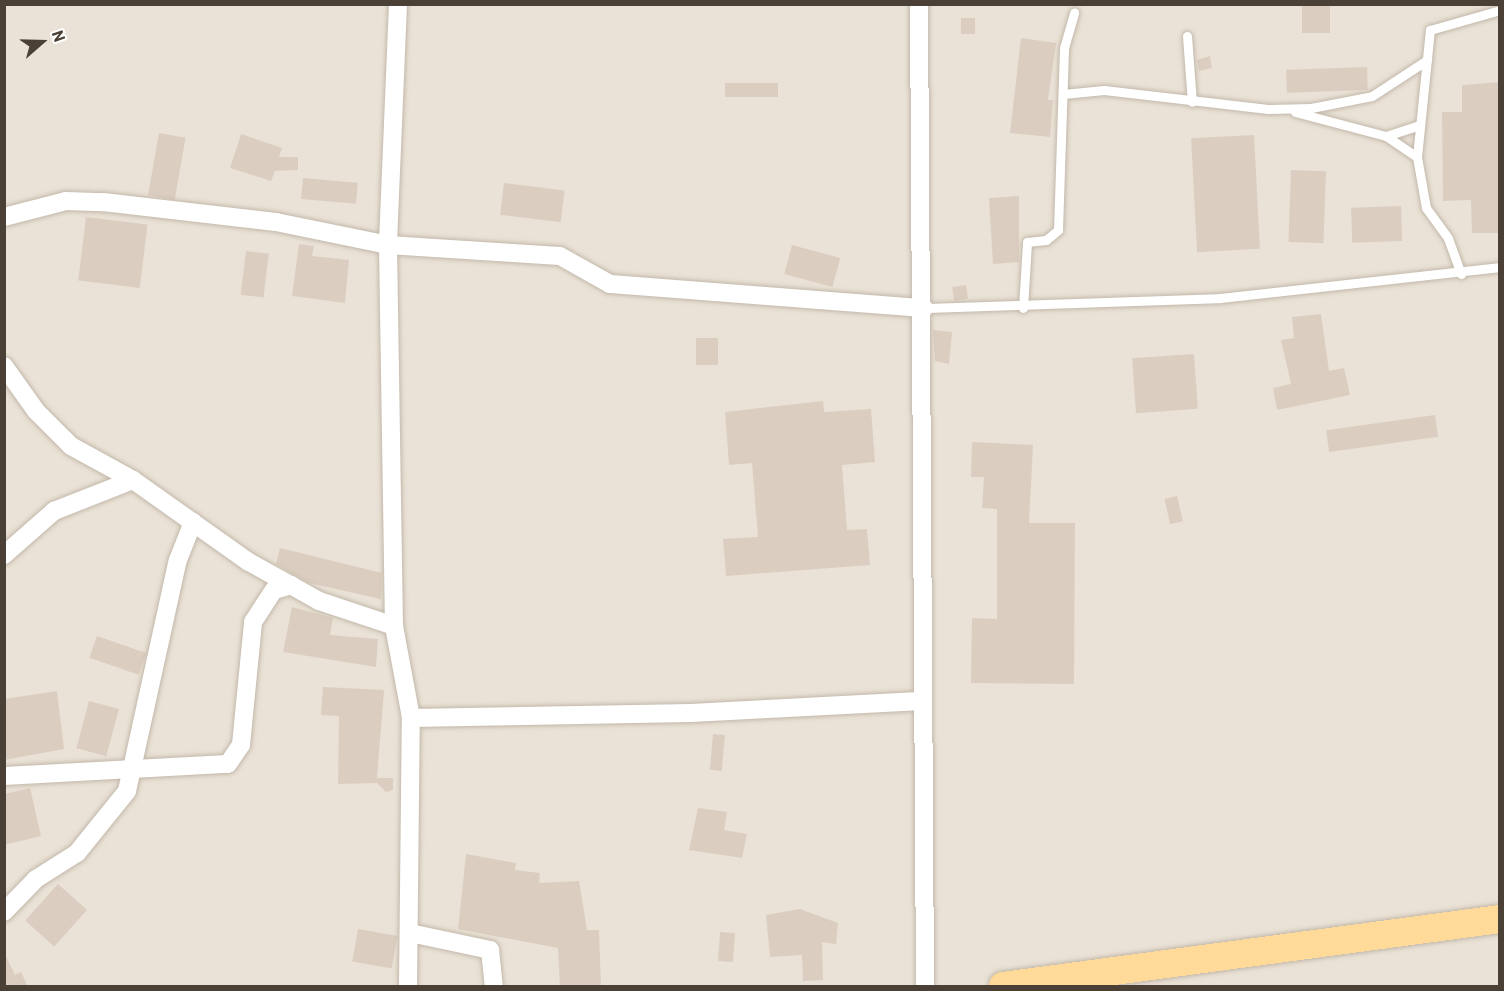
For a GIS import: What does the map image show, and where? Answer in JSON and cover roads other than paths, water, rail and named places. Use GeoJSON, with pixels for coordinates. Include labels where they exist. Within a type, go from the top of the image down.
{"type":"FeatureCollection","features":[{"type":"Feature","properties":{"kind":"main road"},"geometry":{"type":"LineString","coordinates":[[1003,987],[1500,919]]}},
{"type":"Feature","properties":{"kind":"street"},"geometry":{"type":"LineString","coordinates":[[398,4],[388,245],[394,626],[411,718],[408,987]]}},
{"type":"Feature","properties":{"kind":"street"},"geometry":{"type":"LineString","coordinates":[[919,4],[924,308],[919,701],[924,987]]}},
{"type":"Feature","properties":{"kind":"street"},"geometry":{"type":"LineString","coordinates":[[4,217],[66,201],[103,202],[276,222],[388,245],[560,256],[610,284],[692,294],[924,308]]}},
{"type":"Feature","properties":{"kind":"street"},"geometry":{"type":"LineString","coordinates":[[4,366],[36,411],[71,446],[133,480],[291,585],[320,601],[394,626]]}},
{"type":"Feature","properties":{"kind":"street"},"geometry":{"type":"LineString","coordinates":[[4,555],[54,511],[133,480]]}},
{"type":"Feature","properties":{"kind":"street"},"geometry":{"type":"LineString","coordinates":[[4,912],[36,879],[77,853],[116,809],[127,791],[178,560],[193,522]]}},
{"type":"Feature","properties":{"kind":"street"},"geometry":{"type":"LineString","coordinates":[[4,776],[131,766],[228,764],[241,745],[253,622],[274,590],[291,585]]}},
{"type":"Feature","properties":{"kind":"street"},"geometry":{"type":"LineString","coordinates":[[411,718],[691,713],[919,701]]}},
{"type":"Feature","properties":{"kind":"street"},"geometry":{"type":"LineString","coordinates":[[410,933],[490,950],[494,987]]}},
{"type":"Feature","properties":{"kind":"lane"},"geometry":{"type":"LineString","coordinates":[[1461,273],[1448,237],[1429,214],[1417,157],[1430,30],[1436,26],[1500,10]]}},
{"type":"Feature","properties":{"kind":"lane"},"geometry":{"type":"LineString","coordinates":[[1023,308],[1027,242],[1046,240],[1058,230],[1064,48],[1074,12]]}},
{"type":"Feature","properties":{"kind":"lane"},"geometry":{"type":"LineString","coordinates":[[1187,36],[1192,102]]}},
{"type":"Feature","properties":{"kind":"lane"},"geometry":{"type":"LineString","coordinates":[[1287,110],[1372,96],[1427,60]]}},
{"type":"Feature","properties":{"kind":"lane"},"geometry":{"type":"LineString","coordinates":[[1063,94],[1104,90],[1192,102],[1287,110],[1386,136],[1417,157]]}},
{"type":"Feature","properties":{"kind":"lane"},"geometry":{"type":"LineString","coordinates":[[1386,136],[1420,125]]}},
{"type":"Feature","properties":{"kind":"lane"},"geometry":{"type":"LineString","coordinates":[[924,308],[1023,308],[1220,298],[1500,267]]}}]}
